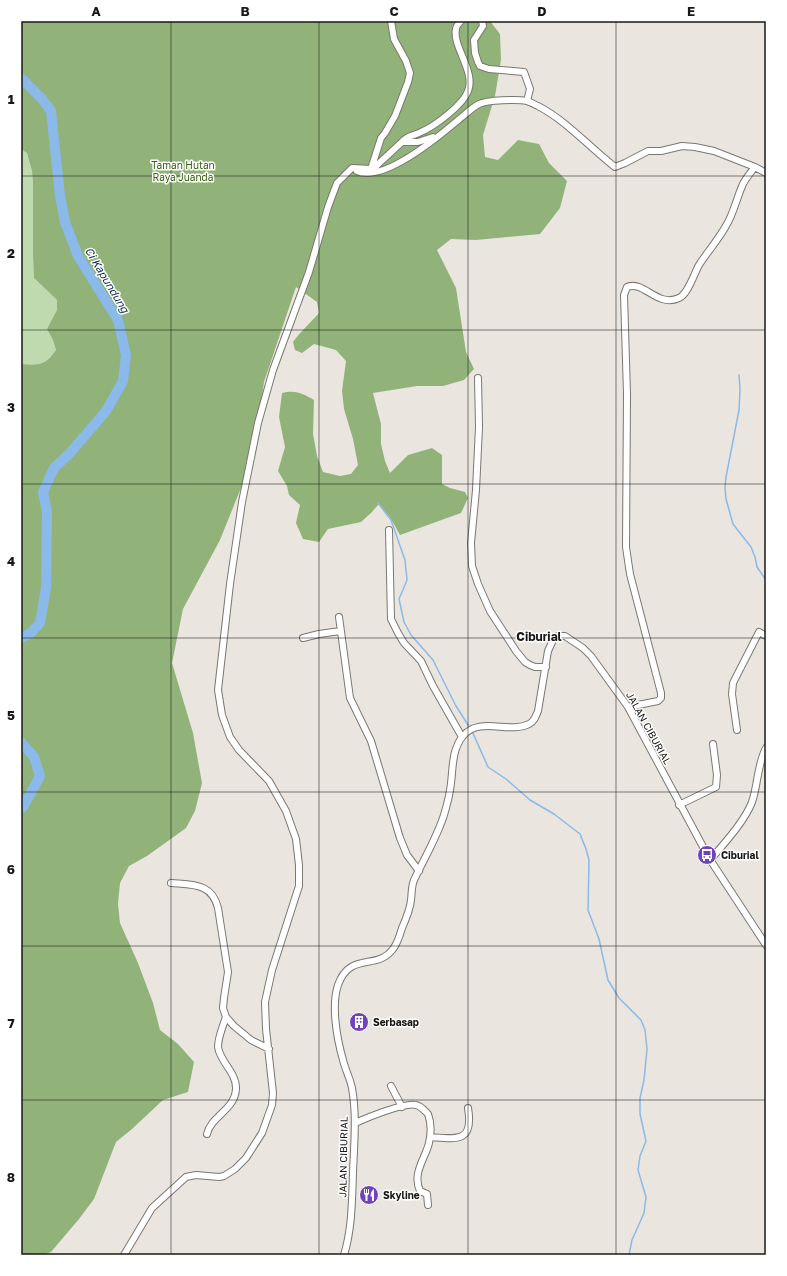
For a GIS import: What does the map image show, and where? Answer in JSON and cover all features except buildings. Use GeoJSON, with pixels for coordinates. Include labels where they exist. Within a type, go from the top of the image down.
{"type":"FeatureCollection","features":[{"type":"Feature","properties":{"kind":"street"},"geometry":{"type":"LineString","coordinates":[[371,169],[381,138],[395,116],[410,73],[406,61],[394,39],[391,21]]}},
{"type":"Feature","properties":{"kind":"street"},"geometry":{"type":"LineString","coordinates":[[124,1255],[152,1208],[186,1177],[190,1175],[210,1177],[224,1176],[235,1169],[246,1158],[262,1133],[272,1105],[273,1093],[266,1029],[266,992],[299,886],[298,865],[296,839],[286,811],[269,782],[239,750],[230,737],[222,715],[218,690],[225,622],[236,553],[242,502],[258,423],[273,370],[309,272],[328,207],[337,183],[352,168],[371,169],[375,167],[405,138],[420,133],[437,124],[454,109],[468,92],[470,85],[469,75],[456,37],[456,28],[461,21]]}},
{"type":"Feature","properties":{"kind":"street"},"geometry":{"type":"LineString","coordinates":[[482,21],[483,26],[474,40],[475,53],[480,66],[488,69],[524,72],[530,89],[527,101]]}},
{"type":"Feature","properties":{"kind":"street"},"geometry":{"type":"LineString","coordinates":[[352,168],[360,172],[370,173],[398,164],[440,135],[478,104],[488,101],[527,101],[549,112],[615,166],[625,163],[648,151],[661,151],[682,146],[714,151],[756,167],[766,173]]}},
{"type":"Feature","properties":{"kind":"street"},"geometry":{"type":"LineString","coordinates":[[402,142],[418,142],[440,135]]}},
{"type":"Feature","properties":{"kind":"street"},"geometry":{"type":"LineString","coordinates":[[628,707],[658,701],[661,698],[661,693],[644,634],[630,574],[626,547],[627,394],[624,295],[627,287],[632,286],[646,290],[660,299],[676,299],[683,295],[700,264],[727,224],[743,185],[756,167]]}},
{"type":"Feature","properties":{"kind":"street"},"geometry":{"type":"LineString","coordinates":[[478,378],[479,427],[476,490],[471,543],[472,566],[490,611],[516,651],[525,662],[530,665],[534,667],[546,667]]}},
{"type":"Feature","properties":{"kind":"street"},"geometry":{"type":"LineString","coordinates":[[389,530],[392,623],[404,643],[421,661],[432,686],[462,737]]}},
{"type":"Feature","properties":{"kind":"street"},"geometry":{"type":"LineString","coordinates":[[339,617],[350,698],[371,741],[400,838],[407,855],[419,871]]}},
{"type":"Feature","properties":{"kind":"street"},"geometry":{"type":"LineString","coordinates":[[303,638],[340,631]]}},
{"type":"Feature","properties":{"kind":"street"},"geometry":{"type":"LineString","coordinates":[[737,730],[732,694],[733,683],[759,632],[766,636]]}},
{"type":"Feature","properties":{"kind":"street","name":"JALAN CIBURIAL"},"geometry":{"type":"LineString","coordinates":[[344,1255],[350,1232],[355,1123],[352,1087],[339,1044],[336,1013],[336,992],[341,979],[351,966],[381,959],[393,949],[406,920],[414,878],[429,851],[444,816],[451,784],[454,753],[462,737],[475,728],[486,726],[514,727],[530,724],[535,719],[538,711],[548,651],[552,640],[557,636],[565,636],[583,648],[591,656],[628,707],[679,805],[710,860],[766,944]]}},
{"type":"Feature","properties":{"kind":"street"},"geometry":{"type":"LineString","coordinates":[[679,805],[716,787],[717,774],[713,744]]}},
{"type":"Feature","properties":{"kind":"street"},"geometry":{"type":"LineString","coordinates":[[710,860],[746,815],[751,803],[760,762],[766,748]]}},
{"type":"Feature","properties":{"kind":"street"},"geometry":{"type":"LineString","coordinates":[[171,883],[198,886],[208,890],[216,901],[228,972],[223,1008],[226,1017],[234,1026],[251,1040],[269,1049]]}},
{"type":"Feature","properties":{"kind":"street"},"geometry":{"type":"LineString","coordinates":[[207,1134],[208,1128],[227,1110],[235,1095],[235,1081],[220,1054],[218,1046],[226,1017]]}},
{"type":"Feature","properties":{"kind":"street"},"geometry":{"type":"LineString","coordinates":[[391,1086],[402,1107]]}},
{"type":"Feature","properties":{"kind":"street"},"geometry":{"type":"LineString","coordinates":[[355,1123],[371,1116],[402,1107],[415,1105],[426,1111],[430,1120],[430,1137],[419,1168],[418,1178],[420,1191],[427,1194],[428,1205]]}},
{"type":"Feature","properties":{"kind":"street"},"geometry":{"type":"LineString","coordinates":[[430,1137],[457,1138],[464,1135],[468,1129],[468,1108]]}},
{"type":"Feature","properties":{"kind":"green space","name":"Taman Hutan Raya Juanda"},"geometry":{"type":"Polygon","coordinates":[[[21,21],[490,21],[500,34],[501,60],[495,96],[483,135],[485,157],[498,160],[518,140],[539,144],[549,163],[567,181],[560,208],[540,234],[476,240],[451,239],[437,250],[456,288],[466,352],[474,369],[464,380],[443,386],[417,386],[373,393],[381,424],[381,444],[385,461],[390,473],[408,455],[432,448],[442,455],[442,484],[465,492],[468,498],[461,513],[400,535],[391,519],[379,504],[361,522],[328,529],[319,542],[303,539],[296,523],[300,505],[289,495],[287,486],[278,471],[285,447],[279,417],[282,393],[298,393],[314,400],[313,434],[317,456],[323,472],[340,476],[351,474],[358,465],[353,439],[344,409],[342,391],[346,361],[336,350],[314,344],[302,353],[295,350],[293,342],[319,313],[317,302],[296,287],[264,382],[258,427],[247,473],[220,540],[183,609],[172,663],[193,733],[202,783],[195,811],[186,828],[147,856],[129,866],[120,883],[118,904],[120,923],[138,963],[153,1003],[160,1030],[178,1044],[194,1062],[188,1092],[163,1100],[116,1142],[94,1199],[51,1252],[43,1255],[21,1255],[21,364],[37,364],[45,362],[56,350],[47,329],[57,310],[57,300],[34,278],[32,171],[27,153],[21,149],[21,21]]]}},
{"type":"Feature","properties":{"kind":"green space"},"geometry":{"type":"Polygon","coordinates":[[[21,149],[27,153],[32,171],[34,278],[57,300],[57,310],[48,329],[56,350],[45,362],[37,364],[21,364],[21,149]]]}},
{"type":"Feature","properties":{"kind":"waterway","name":"Ci Kapundung"},"geometry":{"type":"LineString","coordinates":[[21,78],[42,99],[51,111],[60,196],[65,222],[78,256],[118,320],[126,355],[123,381],[106,411],[70,453],[54,468],[43,492],[47,512],[46,588],[40,623],[31,633],[21,638]]}},
{"type":"Feature","properties":{"kind":"waterway"},"geometry":{"type":"LineString","coordinates":[[739,375],[739,410],[726,477],[726,499],[733,524],[751,547],[757,567],[766,580]]}},
{"type":"Feature","properties":{"kind":"waterway"},"geometry":{"type":"LineString","coordinates":[[378,503],[391,520],[405,560],[407,580],[399,599],[404,622],[411,635],[433,660],[456,706],[470,728]]}},
{"type":"Feature","properties":{"kind":"waterway"},"geometry":{"type":"LineString","coordinates":[[472,731],[488,767],[506,779],[530,800],[554,814],[580,834],[589,860],[588,910],[599,939],[608,980],[619,998],[641,1020],[645,1030],[647,1049],[644,1080],[640,1098],[640,1114],[646,1141],[640,1156],[638,1170],[646,1197],[644,1213],[632,1240],[629,1255]]}},
{"type":"Feature","properties":{"kind":"waterway","name":"Ci Kapundung"},"geometry":{"type":"LineString","coordinates":[[21,742],[34,757],[40,776],[23,807],[21,807]]}},
{"type":"Feature","properties":{"kind":"place","name":"Ciburial"},"geometry":{"type":"Point","coordinates":[707,855]}},
{"type":"Feature","properties":{"kind":"place","name":"Serbasap"},"geometry":{"type":"Point","coordinates":[359,1022]}},
{"type":"Feature","properties":{"kind":"place","name":"Skyline"},"geometry":{"type":"Point","coordinates":[369,1195]}},
{"type":"Feature","properties":{"kind":"district","name":"Ciburial"},"geometry":{"type":"Point","coordinates":[539,637]}}]}
